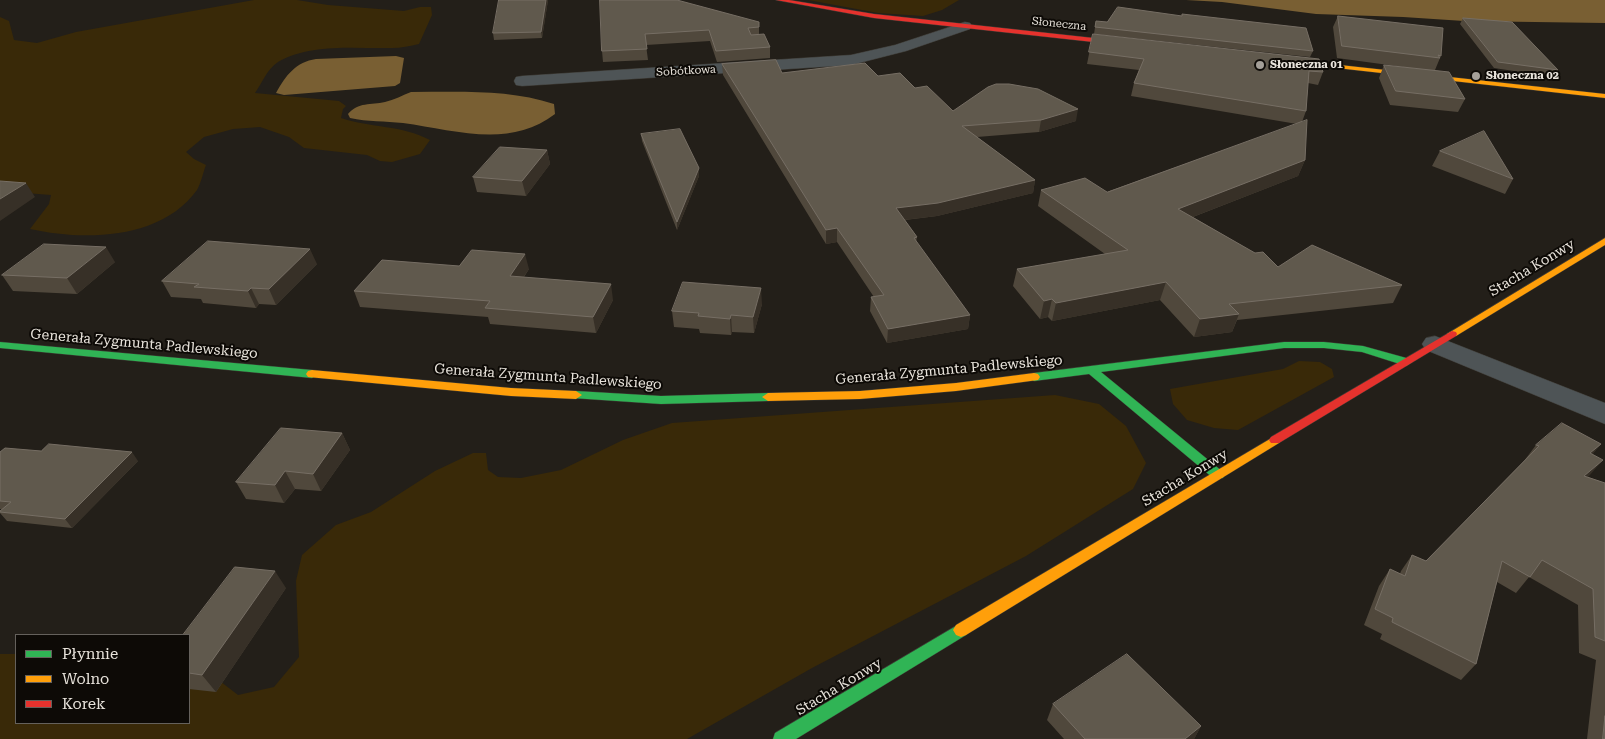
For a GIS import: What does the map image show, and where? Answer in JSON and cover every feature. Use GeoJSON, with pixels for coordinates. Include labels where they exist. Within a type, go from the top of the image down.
{"type":"FeatureCollection","features":[{"type":"Feature","properties":{"kind":"street","name":"Słoneczna"},"geometry":{"type":"LineString","coordinates":[[779,0],[864,15],[1140,45]]}},
{"type":"Feature","properties":{"kind":"street","name":"Sobótkowa"},"geometry":{"type":"LineString","coordinates":[[522,80],[851,60],[900,48],[964,26]]}},
{"type":"Feature","properties":{"kind":"street"},"geometry":{"type":"LineString","coordinates":[[1269,59],[1605,96]]}},
{"type":"Feature","properties":{"kind":"street","name":"Stacha Konwy"},"geometry":{"type":"LineString","coordinates":[[781,739],[1605,241]]}},
{"type":"Feature","properties":{"kind":"street"},"geometry":{"type":"LineString","coordinates":[[1435,344],[1605,414]]}},
{"type":"Feature","properties":{"kind":"street","name":"Generała Zygmunta Padlewskiego"},"geometry":{"type":"LineString","coordinates":[[0,346],[511,392],[661,400],[860,395],[956,387],[1093,371],[1284,345],[1324,345],[1363,349],[1406,362]]}},
{"type":"Feature","properties":{"kind":"street"},"geometry":{"type":"LineString","coordinates":[[1093,371],[1218,475]]}},
{"type":"Feature","properties":{"kind":"shaded area"},"geometry":{"type":"Polygon","coordinates":[[[254,0],[297,0],[328,5],[404,11],[420,7],[431,7],[432,15],[419,44],[395,48],[319,49],[291,56],[278,62],[271,68],[255,93],[339,101],[346,106],[343,109],[341,118],[397,129],[430,140],[420,154],[392,162],[380,161],[367,155],[304,148],[289,137],[260,127],[233,129],[204,137],[186,152],[194,159],[206,165],[201,181],[197,190],[182,207],[163,219],[120,233],[97,235],[51,233],[30,229],[49,204],[51,195],[0,191],[0,17],[9,21],[14,40],[37,43],[76,32],[254,0]]]}},
{"type":"Feature","properties":{"kind":"shaded area"},"geometry":{"type":"Polygon","coordinates":[[[808,0],[959,0],[942,10],[923,16],[878,13],[808,0]]]}},
{"type":"Feature","properties":{"kind":"shaded area"},"geometry":{"type":"Polygon","coordinates":[[[1186,0],[1605,0],[1605,23],[1464,21],[1316,14],[1222,2],[1186,0]]]}},
{"type":"Feature","properties":{"kind":"shaded area"},"geometry":{"type":"Polygon","coordinates":[[[396,56],[404,58],[400,83],[395,86],[284,95],[276,93],[292,70],[309,61],[316,59],[396,56]]]}},
{"type":"Feature","properties":{"kind":"shaded area"},"geometry":{"type":"Polygon","coordinates":[[[411,92],[483,92],[519,96],[554,104],[555,114],[538,125],[519,131],[501,134],[481,134],[350,118],[348,114],[356,107],[388,101],[411,92]]]}},
{"type":"Feature","properties":{"kind":"shaded area"},"geometry":{"type":"Polygon","coordinates":[[[1299,361],[1320,362],[1332,369],[1334,377],[1238,430],[1214,428],[1187,420],[1173,404],[1170,389],[1283,369],[1299,361]]]}},
{"type":"Feature","properties":{"kind":"shaded area"},"geometry":{"type":"Polygon","coordinates":[[[1055,395],[1099,404],[1126,426],[1146,463],[1133,489],[1026,556],[812,668],[687,739],[0,739],[0,654],[15,654],[15,724],[190,724],[190,670],[212,675],[238,695],[274,687],[299,657],[296,581],[302,555],[336,525],[371,512],[435,471],[473,453],[486,453],[488,470],[498,477],[521,478],[561,470],[623,440],[672,423],[1055,395]]]}},
{"type":"Feature","properties":{"kind":"building"},"geometry":{"type":"Polygon","coordinates":[[[499,0],[546,0],[541,32],[493,33],[499,0]]]}},
{"type":"Feature","properties":{"kind":"building"},"geometry":{"type":"Polygon","coordinates":[[[600,0],[677,0],[759,22],[759,27],[748,28],[751,35],[764,34],[770,47],[716,51],[709,30],[645,34],[647,49],[602,51],[600,0]]]}},
{"type":"Feature","properties":{"kind":"building"},"geometry":{"type":"Polygon","coordinates":[[[1118,7],[1182,16],[1182,14],[1306,28],[1313,51],[1095,27],[1096,21],[1107,22],[1118,7]]]}},
{"type":"Feature","properties":{"kind":"building"},"geometry":{"type":"Polygon","coordinates":[[[1338,16],[1443,28],[1441,56],[1438,55],[1440,58],[1342,46],[1338,16]]]}},
{"type":"Feature","properties":{"kind":"building"},"geometry":{"type":"Polygon","coordinates":[[[1463,18],[1512,22],[1558,70],[1498,62],[1463,18]]]}},
{"type":"Feature","properties":{"kind":"building"},"geometry":{"type":"Polygon","coordinates":[[[1093,34],[1319,59],[1323,72],[1309,71],[1306,111],[1134,83],[1144,59],[1089,52],[1093,34]]]}},
{"type":"Feature","properties":{"kind":"building"},"geometry":{"type":"Polygon","coordinates":[[[776,60],[782,73],[865,63],[878,76],[900,73],[915,88],[927,86],[953,111],[988,87],[996,84],[1009,84],[1038,89],[1078,109],[1041,120],[962,126],[1035,180],[938,203],[896,208],[917,237],[914,238],[970,315],[888,329],[871,297],[884,295],[837,228],[826,230],[722,64],[776,60]]]}},
{"type":"Feature","properties":{"kind":"building"},"geometry":{"type":"Polygon","coordinates":[[[1384,65],[1449,72],[1465,99],[1396,91],[1384,65]]]}},
{"type":"Feature","properties":{"kind":"building"},"geometry":{"type":"Polygon","coordinates":[[[1307,120],[1305,160],[1178,209],[1255,253],[1263,252],[1278,267],[1312,245],[1402,285],[1229,304],[1239,314],[1200,319],[1166,282],[1056,303],[1052,299],[1044,301],[1017,269],[1128,250],[1041,190],[1085,178],[1107,192],[1307,120]]]}},
{"type":"Feature","properties":{"kind":"building"},"geometry":{"type":"Polygon","coordinates":[[[680,129],[699,168],[677,222],[641,134],[680,129]]]}},
{"type":"Feature","properties":{"kind":"building"},"geometry":{"type":"Polygon","coordinates":[[[1484,131],[1513,179],[1440,151],[1484,131]]]}},
{"type":"Feature","properties":{"kind":"building"},"geometry":{"type":"Polygon","coordinates":[[[500,147],[547,150],[522,181],[473,177],[500,147]]]}},
{"type":"Feature","properties":{"kind":"building"},"geometry":{"type":"Polygon","coordinates":[[[0,181],[26,183],[0,199],[0,181]]]}},
{"type":"Feature","properties":{"kind":"building"},"geometry":{"type":"Polygon","coordinates":[[[208,241],[310,249],[269,289],[251,288],[248,291],[194,287],[199,284],[162,281],[208,241]]]}},
{"type":"Feature","properties":{"kind":"building"},"geometry":{"type":"Polygon","coordinates":[[[44,244],[106,247],[67,278],[2,275],[44,244]]]}},
{"type":"Feature","properties":{"kind":"building"},"geometry":{"type":"Polygon","coordinates":[[[472,250],[525,254],[510,276],[611,284],[593,317],[485,308],[490,301],[354,291],[382,260],[459,266],[472,250]]]}},
{"type":"Feature","properties":{"kind":"building"},"geometry":{"type":"Polygon","coordinates":[[[683,282],[761,288],[753,317],[731,315],[730,319],[698,316],[699,313],[672,311],[683,282]]]}},
{"type":"Feature","properties":{"kind":"building"},"geometry":{"type":"Polygon","coordinates":[[[1562,423],[1601,444],[1590,453],[1603,460],[1584,476],[1605,483],[1605,641],[1595,637],[1593,589],[1542,560],[1530,577],[1502,561],[1476,664],[1392,622],[1393,618],[1375,609],[1390,569],[1405,576],[1412,555],[1426,561],[1539,446],[1536,445],[1562,423]]]}},
{"type":"Feature","properties":{"kind":"building"},"geometry":{"type":"Polygon","coordinates":[[[281,428],[342,433],[313,474],[285,471],[275,485],[236,482],[281,428]]]}},
{"type":"Feature","properties":{"kind":"building"},"geometry":{"type":"Polygon","coordinates":[[[49,444],[132,452],[65,519],[0,512],[11,502],[0,501],[0,452],[5,448],[41,451],[49,444]]]}},
{"type":"Feature","properties":{"kind":"building"},"geometry":{"type":"Polygon","coordinates":[[[235,567],[275,571],[202,675],[190,673],[190,634],[184,634],[235,567]]]}},
{"type":"Feature","properties":{"kind":"building"},"geometry":{"type":"Polygon","coordinates":[[[1127,654],[1201,726],[1185,739],[1085,739],[1053,704],[1127,654]]]}},
{"type":"Feature","properties":{"kind":"building"},"geometry":{"type":"Polygon","coordinates":[[[1605,716],[1605,739],[1603,739],[1605,716]]]}},
{"type":"Feature","properties":{"kind":"traffic: fast"},"geometry":{"type":"LineString","coordinates":[[0,345],[312,374]]}},
{"type":"Feature","properties":{"kind":"traffic: fast"},"geometry":{"type":"LineString","coordinates":[[1034,377],[1284,345],[1324,345],[1363,349],[1406,362]]}},
{"type":"Feature","properties":{"kind":"traffic: fast"},"geometry":{"type":"LineString","coordinates":[[1093,371],[1218,475]]}},
{"type":"Feature","properties":{"kind":"traffic: fast"},"geometry":{"type":"LineString","coordinates":[[576,395],[661,400],[768,397]]}},
{"type":"Feature","properties":{"kind":"traffic: fast"},"geometry":{"type":"LineString","coordinates":[[781,739],[961,630]]}},
{"type":"Feature","properties":{"kind":"traffic: slow"},"geometry":{"type":"LineString","coordinates":[[1285,61],[1605,96]]}},
{"type":"Feature","properties":{"kind":"traffic: slow"},"geometry":{"type":"LineString","coordinates":[[1452,334],[1605,241]]}},
{"type":"Feature","properties":{"kind":"traffic: slow"},"geometry":{"type":"LineString","coordinates":[[312,374],[511,392],[576,395]]}},
{"type":"Feature","properties":{"kind":"traffic: slow"},"geometry":{"type":"LineString","coordinates":[[768,397],[860,395],[956,387],[1034,377]]}},
{"type":"Feature","properties":{"kind":"traffic: slow"},"geometry":{"type":"LineString","coordinates":[[961,630],[1275,440]]}},
{"type":"Feature","properties":{"kind":"traffic: jam"},"geometry":{"type":"LineString","coordinates":[[779,0],[874,16],[1130,44]]}},
{"type":"Feature","properties":{"kind":"traffic: jam"},"geometry":{"type":"LineString","coordinates":[[1275,440],[1452,334]]}},
{"type":"Feature","properties":{"kind":"place","name":"Słoneczna 01"},"geometry":{"type":"Point","coordinates":[1260,65]}},
{"type":"Feature","properties":{"kind":"place","name":"Słoneczna 02"},"geometry":{"type":"Point","coordinates":[1476,76]}}]}
